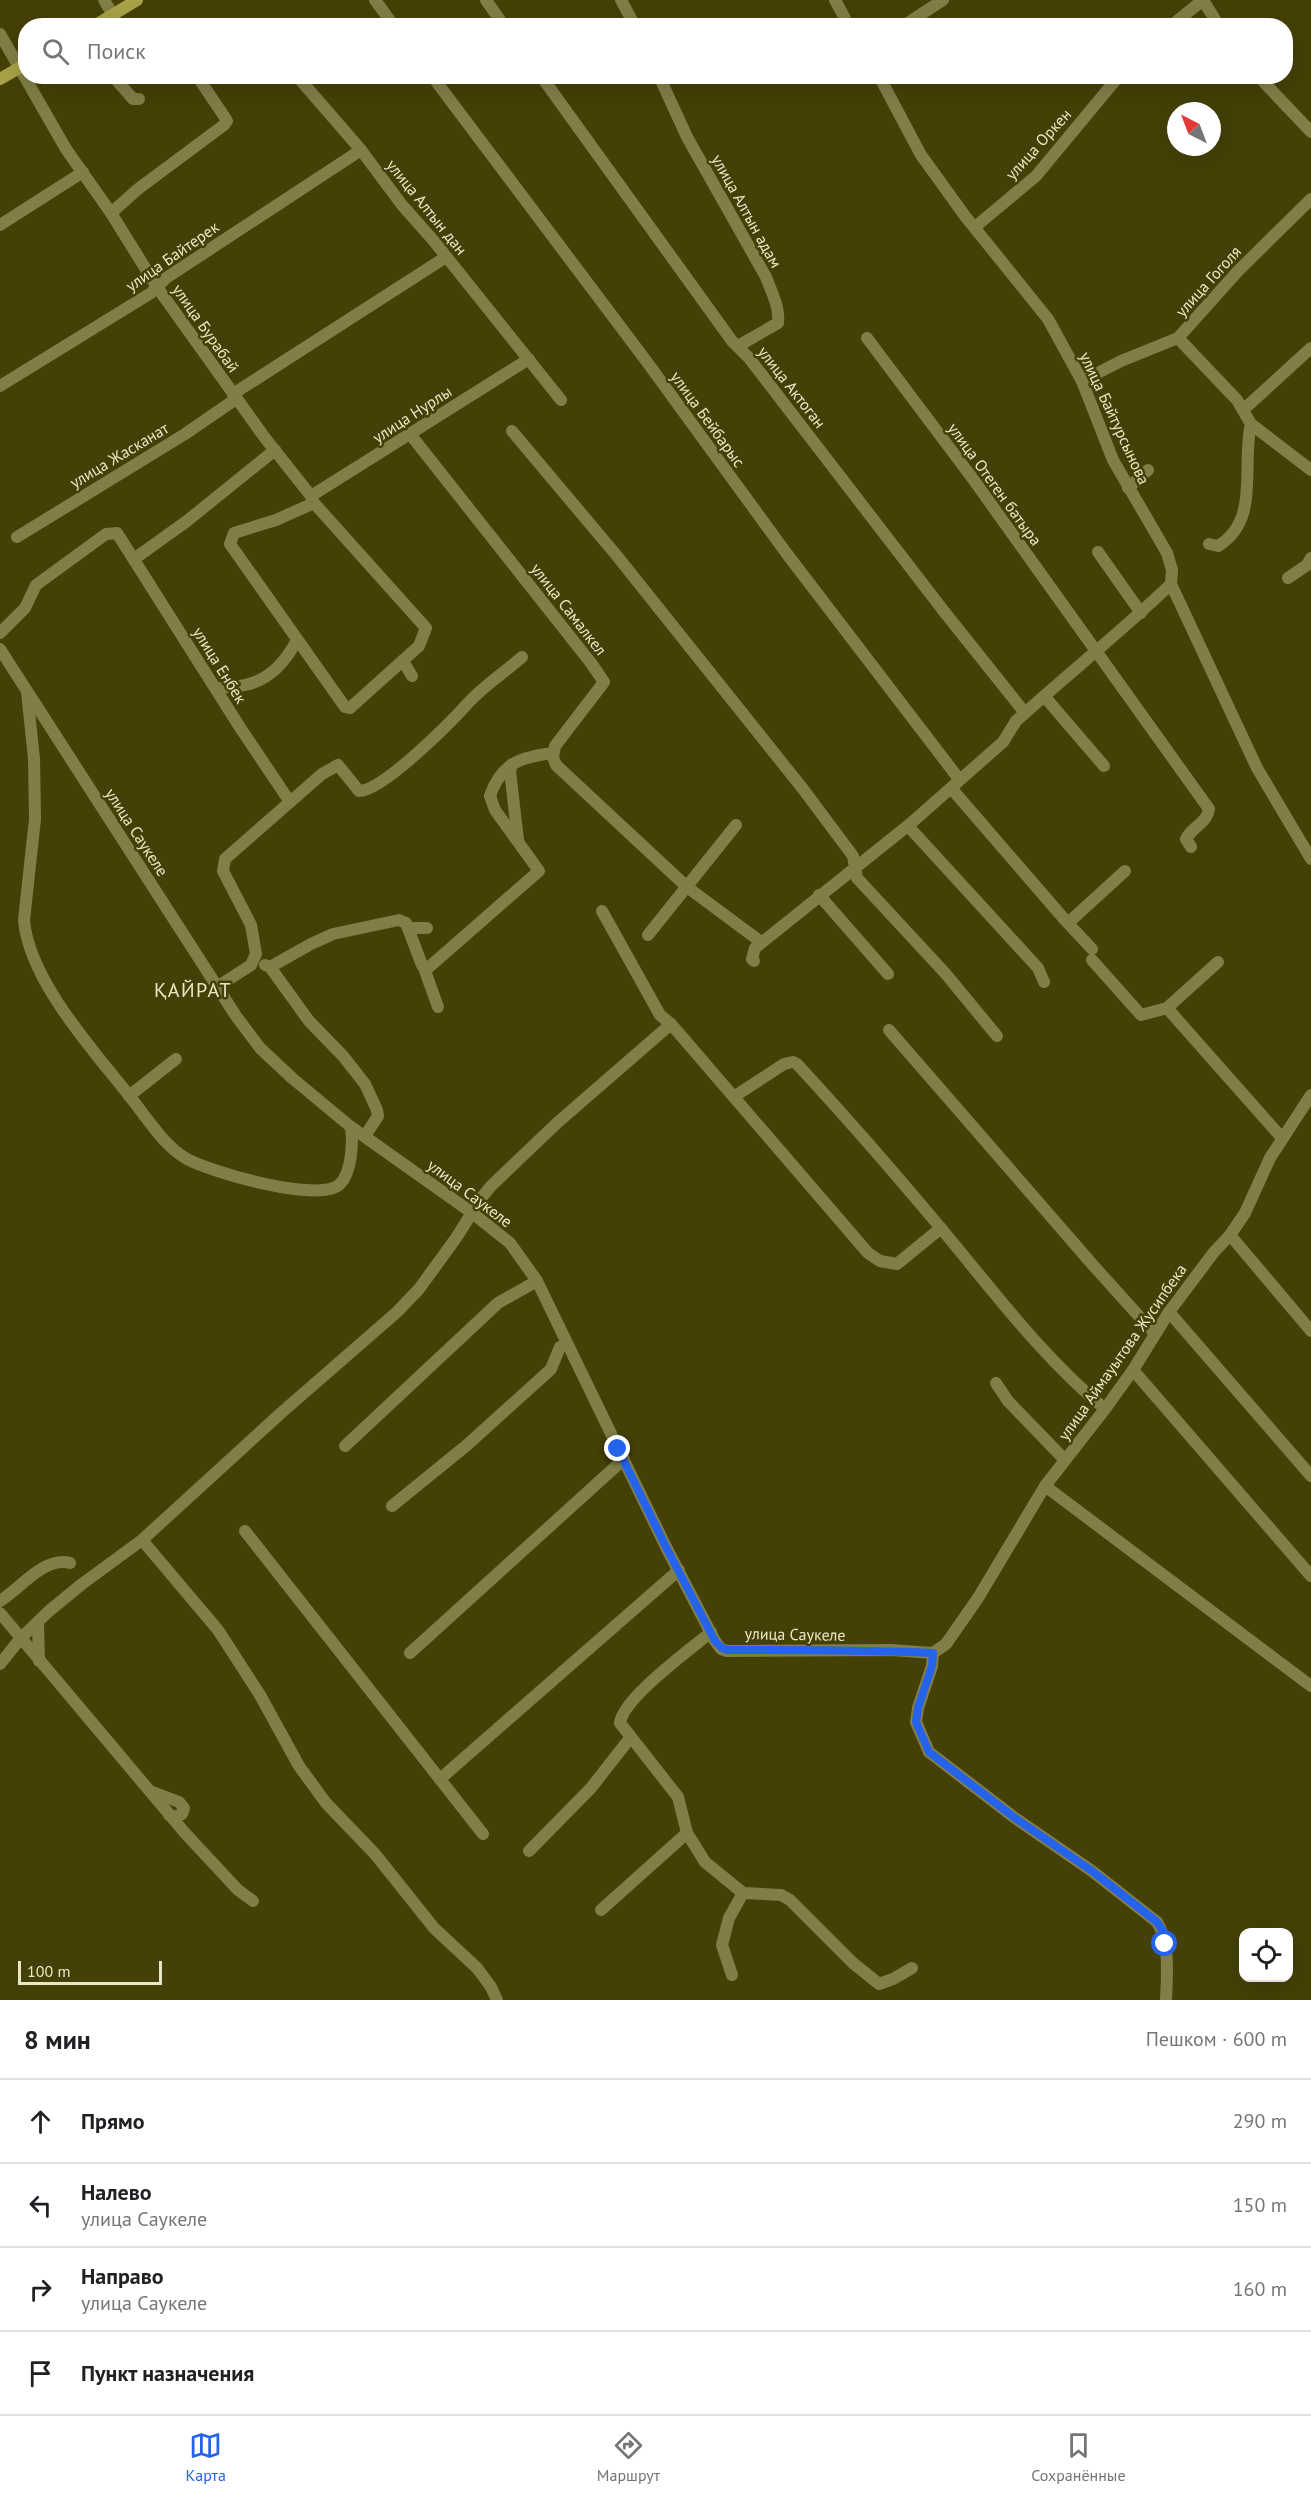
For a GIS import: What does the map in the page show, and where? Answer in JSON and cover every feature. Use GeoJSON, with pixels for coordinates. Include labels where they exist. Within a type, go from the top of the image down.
{"type":"FeatureCollection","features":[{"type":"Feature","properties":{"kind":"main road"},"geometry":{"type":"LineString","coordinates":[[108,18],[138,0]]}},
{"type":"Feature","properties":{"kind":"main road"},"geometry":{"type":"LineString","coordinates":[[0,79],[18,69]]}},
{"type":"Feature","properties":{"kind":"street"},"geometry":{"type":"LineString","coordinates":[[104,0],[113,15]]}},
{"type":"Feature","properties":{"kind":"street"},"geometry":{"type":"LineString","coordinates":[[375,0],[388,18]]}},
{"type":"Feature","properties":{"kind":"street"},"geometry":{"type":"LineString","coordinates":[[486,0],[498,18]]}},
{"type":"Feature","properties":{"kind":"street"},"geometry":{"type":"LineString","coordinates":[[621,0],[631,18]]}},
{"type":"Feature","properties":{"kind":"street"},"geometry":{"type":"LineString","coordinates":[[835,0],[845,18]]}},
{"type":"Feature","properties":{"kind":"street"},"geometry":{"type":"LineString","coordinates":[[915,18],[943,0]]}},
{"type":"Feature","properties":{"kind":"street"},"geometry":{"type":"LineString","coordinates":[[1181,18],[1203,0],[1214,18]]}},
{"type":"Feature","properties":{"kind":"street","name":"улица Бурабай"},"geometry":{"type":"LineString","coordinates":[[0,34],[18,59]]}},
{"type":"Feature","properties":{"kind":"street","name":"улица Бурабай"},"geometry":{"type":"LineString","coordinates":[[27,84],[157,287],[235,396],[312,500],[426,628],[419,646],[403,661]]}},
{"type":"Feature","properties":{"kind":"street"},"geometry":{"type":"LineString","coordinates":[[120,84],[134,99],[139,99]]}},
{"type":"Feature","properties":{"kind":"street"},"geometry":{"type":"LineString","coordinates":[[111,213],[138,189],[224,125],[226,121],[224,116],[202,84]]}},
{"type":"Feature","properties":{"kind":"street","name":"улица Алтын дан"},"geometry":{"type":"LineString","coordinates":[[304,84],[361,150],[402,205],[561,400]]}},
{"type":"Feature","properties":{"kind":"street","name":"улица Бейбарыс"},"geometry":{"type":"LineString","coordinates":[[438,84],[647,362],[955,784],[1141,1015],[1167,1008]]}},
{"type":"Feature","properties":{"kind":"street","name":"улица Актоган"},"geometry":{"type":"LineString","coordinates":[[547,84],[732,341],[1025,713]]}},
{"type":"Feature","properties":{"kind":"street","name":"улица Алтын адам"},"geometry":{"type":"LineString","coordinates":[[663,84],[687,137],[766,277],[777,308],[778,323],[738,346]]}},
{"type":"Feature","properties":{"kind":"street","name":"улица Байтурсынова"},"geometry":{"type":"LineString","coordinates":[[883,84],[921,154],[1048,319],[1082,381],[1113,460],[1167,553],[1172,570],[1171,584],[1257,768],[1311,859]]}},
{"type":"Feature","properties":{"kind":"street","name":"улица Оркен"},"geometry":{"type":"LineString","coordinates":[[975,227],[1036,176],[1112,84]]}},
{"type":"Feature","properties":{"kind":"street"},"geometry":{"type":"LineString","coordinates":[[1266,84],[1311,132]]}},
{"type":"Feature","properties":{"kind":"street","name":"улица Байтерек"},"geometry":{"type":"LineString","coordinates":[[0,386],[157,287],[166,278],[361,150]]}},
{"type":"Feature","properties":{"kind":"street"},"geometry":{"type":"LineString","coordinates":[[0,225],[83,172]]}},
{"type":"Feature","properties":{"kind":"street","name":"улица Гоголя"},"geometry":{"type":"LineString","coordinates":[[1082,381],[1121,361],[1178,338],[1238,270],[1311,199]]}},
{"type":"Feature","properties":{"kind":"street","name":"улица Жасканат"},"geometry":{"type":"LineString","coordinates":[[17,537],[185,434],[235,396],[446,257]]}},
{"type":"Feature","properties":{"kind":"street","name":"улица Отеген батыра"},"geometry":{"type":"LineString","coordinates":[[867,338],[973,479],[1209,809],[1208,816],[1189,833],[1186,839],[1191,847]]}},
{"type":"Feature","properties":{"kind":"street"},"geometry":{"type":"LineString","coordinates":[[1178,338],[1237,400],[1251,424],[1311,470]]}},
{"type":"Feature","properties":{"kind":"street"},"geometry":{"type":"LineString","coordinates":[[1243,410],[1311,348]]}},
{"type":"Feature","properties":{"kind":"street","name":"улица Нурлы"},"geometry":{"type":"LineString","coordinates":[[297,640],[232,549],[230,543],[234,533],[276,520],[312,500],[410,434],[529,359]]}},
{"type":"Feature","properties":{"kind":"street"},"geometry":{"type":"LineString","coordinates":[[1209,544],[1218,546],[1227,541],[1237,529],[1245,513],[1247,438],[1251,424]]}},
{"type":"Feature","properties":{"kind":"street"},"geometry":{"type":"LineString","coordinates":[[512,431],[617,556],[847,846],[853,856],[857,878],[945,973],[997,1036]]}},
{"type":"Feature","properties":{"kind":"street","name":"улица Самалкел"},"geometry":{"type":"LineString","coordinates":[[410,434],[604,682],[560,739],[553,753]]}},
{"type":"Feature","properties":{"kind":"street"},"geometry":{"type":"LineString","coordinates":[[134,560],[187,521],[275,450]]}},
{"type":"Feature","properties":{"kind":"street"},"geometry":{"type":"LineString","coordinates":[[1128,488],[1148,470]]}},
{"type":"Feature","properties":{"kind":"street","name":"улица Енбек"},"geometry":{"type":"LineString","coordinates":[[0,633],[25,608],[36,585],[106,534],[117,533],[241,729],[291,802]]}},
{"type":"Feature","properties":{"kind":"street"},"geometry":{"type":"LineString","coordinates":[[1098,552],[1141,614]]}},
{"type":"Feature","properties":{"kind":"street"},"geometry":{"type":"LineString","coordinates":[[1288,578],[1307,565],[1311,558]]}},
{"type":"Feature","properties":{"kind":"street"},"geometry":{"type":"LineString","coordinates":[[754,961],[753,953],[761,942],[908,826],[1003,742],[1016,721],[1095,650],[1141,614],[1171,584]]}},
{"type":"Feature","properties":{"kind":"street"},"geometry":{"type":"LineString","coordinates":[[217,689],[246,685],[266,677],[290,654],[297,640],[347,708],[354,705],[403,661],[412,676]]}},
{"type":"Feature","properties":{"kind":"street","name":"улица Саукеле"},"geometry":{"type":"LineString","coordinates":[[0,649],[217,987],[260,1047],[292,1078],[351,1127],[471,1212],[510,1243],[537,1281],[679,1570],[711,1632],[722,1648],[727,1650],[862,1652],[891,1650],[933,1653]]}},
{"type":"Feature","properties":{"kind":"street"},"geometry":{"type":"LineString","coordinates":[[217,987],[254,960],[256,946],[251,926],[223,872],[225,859],[322,774],[338,765],[359,791],[375,785],[400,768],[460,714],[479,693],[522,657]]}},
{"type":"Feature","properties":{"kind":"street"},"geometry":{"type":"LineString","coordinates":[[27,692],[34,759],[35,819],[24,920],[26,935],[34,958],[77,1030],[163,1138],[186,1158],[231,1174],[278,1186],[313,1192],[327,1191],[339,1185],[345,1176],[351,1127]]}},
{"type":"Feature","properties":{"kind":"street"},"geometry":{"type":"LineString","coordinates":[[1044,696],[1104,766]]}},
{"type":"Feature","properties":{"kind":"street"},"geometry":{"type":"LineString","coordinates":[[424,968],[539,872],[495,810],[490,796],[494,783],[516,760],[553,753],[556,765],[687,887],[761,942]]}},
{"type":"Feature","properties":{"kind":"street"},"geometry":{"type":"LineString","coordinates":[[512,764],[510,771],[518,842]]}},
{"type":"Feature","properties":{"kind":"street"},"geometry":{"type":"LineString","coordinates":[[648,935],[736,825]]}},
{"type":"Feature","properties":{"kind":"street"},"geometry":{"type":"LineString","coordinates":[[908,826],[1038,968],[1044,982]]}},
{"type":"Feature","properties":{"kind":"street"},"geometry":{"type":"LineString","coordinates":[[1068,923],[1125,871]]}},
{"type":"Feature","properties":{"kind":"street"},"geometry":{"type":"LineString","coordinates":[[819,895],[888,974]]}},
{"type":"Feature","properties":{"kind":"street"},"geometry":{"type":"LineString","coordinates":[[602,910],[660,1015],[735,1096],[868,1253],[880,1261],[897,1264],[941,1228]]}},
{"type":"Feature","properties":{"kind":"street"},"geometry":{"type":"LineString","coordinates":[[270,967],[333,934],[399,920],[404,921],[438,1007]]}},
{"type":"Feature","properties":{"kind":"street"},"geometry":{"type":"LineString","coordinates":[[408,928],[427,928]]}},
{"type":"Feature","properties":{"kind":"street"},"geometry":{"type":"LineString","coordinates":[[254,960],[270,967],[309,1022],[343,1056],[365,1084],[378,1116],[365,1136]]}},
{"type":"Feature","properties":{"kind":"street"},"geometry":{"type":"LineString","coordinates":[[1218,962],[1167,1008],[1282,1138]]}},
{"type":"Feature","properties":{"kind":"street"},"geometry":{"type":"LineString","coordinates":[[0,1664],[20,1639],[38,1622],[82,1584],[142,1540],[281,1413],[397,1312],[419,1289],[456,1238],[471,1212],[492,1186],[549,1131],[670,1024]]}},
{"type":"Feature","properties":{"kind":"street"},"geometry":{"type":"LineString","coordinates":[[889,1030],[1155,1334]]}},
{"type":"Feature","properties":{"kind":"street"},"geometry":{"type":"LineString","coordinates":[[129,1096],[176,1059]]}},
{"type":"Feature","properties":{"kind":"street"},"geometry":{"type":"LineString","coordinates":[[735,1096],[784,1064],[792,1062],[797,1064],[842,1113],[941,1228],[976,1273],[1050,1357],[1105,1409]]}},
{"type":"Feature","properties":{"kind":"street","name":"улица Аймауытова Жусипбека"},"geometry":{"type":"LineString","coordinates":[[933,1653],[954,1635],[1045,1486],[1133,1370],[1168,1312],[1245,1213],[1270,1158],[1311,1095]]}},
{"type":"Feature","properties":{"kind":"street"},"geometry":{"type":"LineString","coordinates":[[1230,1235],[1311,1331]]}},
{"type":"Feature","properties":{"kind":"street"},"geometry":{"type":"LineString","coordinates":[[345,1446],[498,1303],[537,1281]]}},
{"type":"Feature","properties":{"kind":"street"},"geometry":{"type":"LineString","coordinates":[[1168,1312],[1311,1476]]}},
{"type":"Feature","properties":{"kind":"street"},"geometry":{"type":"LineString","coordinates":[[392,1506],[467,1445],[551,1369],[560,1347],[567,1345]]}},
{"type":"Feature","properties":{"kind":"street"},"geometry":{"type":"LineString","coordinates":[[1133,1370],[1311,1575]]}},
{"type":"Feature","properties":{"kind":"street"},"geometry":{"type":"LineString","coordinates":[[996,1383],[1008,1401],[1065,1460]]}},
{"type":"Feature","properties":{"kind":"street"},"geometry":{"type":"LineString","coordinates":[[411,1653],[624,1459]]}},
{"type":"Feature","properties":{"kind":"street"},"geometry":{"type":"LineString","coordinates":[[1045,1486],[1311,1686]]}},
{"type":"Feature","properties":{"kind":"street"},"geometry":{"type":"LineString","coordinates":[[245,1531],[483,1834]]}},
{"type":"Feature","properties":{"kind":"street"},"geometry":{"type":"LineString","coordinates":[[142,1540],[218,1630],[260,1695],[299,1766],[326,1803],[375,1854],[434,1928],[477,1968],[491,1987],[497,2000]]}},
{"type":"Feature","properties":{"kind":"street"},"geometry":{"type":"LineString","coordinates":[[0,1601],[45,1567],[62,1561],[70,1563]]}},
{"type":"Feature","properties":{"kind":"street"},"geometry":{"type":"LineString","coordinates":[[440,1779],[679,1570]]}},
{"type":"Feature","properties":{"kind":"street"},"geometry":{"type":"LineString","coordinates":[[0,1613],[169,1815],[238,1890],[253,1901]]}},
{"type":"Feature","properties":{"kind":"street"},"geometry":{"type":"LineString","coordinates":[[38,1622],[39,1661]]}},
{"type":"Feature","properties":{"kind":"street"},"geometry":{"type":"LineString","coordinates":[[711,1632],[655,1678],[621,1715],[620,1723],[678,1797],[687,1833],[705,1862],[743,1893],[781,1895],[790,1900],[853,1963],[879,1984],[912,1968]]}},
{"type":"Feature","properties":{"kind":"street"},"geometry":{"type":"LineString","coordinates":[[933,1653],[932,1666],[918,1708],[916,1722],[929,1752],[1015,1818],[1092,1871],[1157,1922],[1163,1931],[1165,1944],[1166,2000]]}},
{"type":"Feature","properties":{"kind":"street"},"geometry":{"type":"LineString","coordinates":[[529,1851],[591,1788],[630,1738]]}},
{"type":"Feature","properties":{"kind":"street"},"geometry":{"type":"LineString","coordinates":[[601,1910],[687,1833]]}},
{"type":"Feature","properties":{"kind":"street"},"geometry":{"type":"LineString","coordinates":[[732,1975],[722,1945],[729,1918],[743,1893]]}},
{"type":"Feature","properties":{"kind":"district","name":"ҚАЙРАТ"},"geometry":{"type":"Point","coordinates":[193,990]}},
{"type":"Feature","properties":{"kind":"route"},"geometry":{"type":"LineString","coordinates":[[618,1449],[715,1641],[722,1648],[727,1650],[862,1652],[891,1650],[933,1653],[932,1666],[918,1708],[916,1722],[929,1752],[1015,1818],[1092,1871],[1157,1922],[1163,1931],[1165,1944]]}}]}
